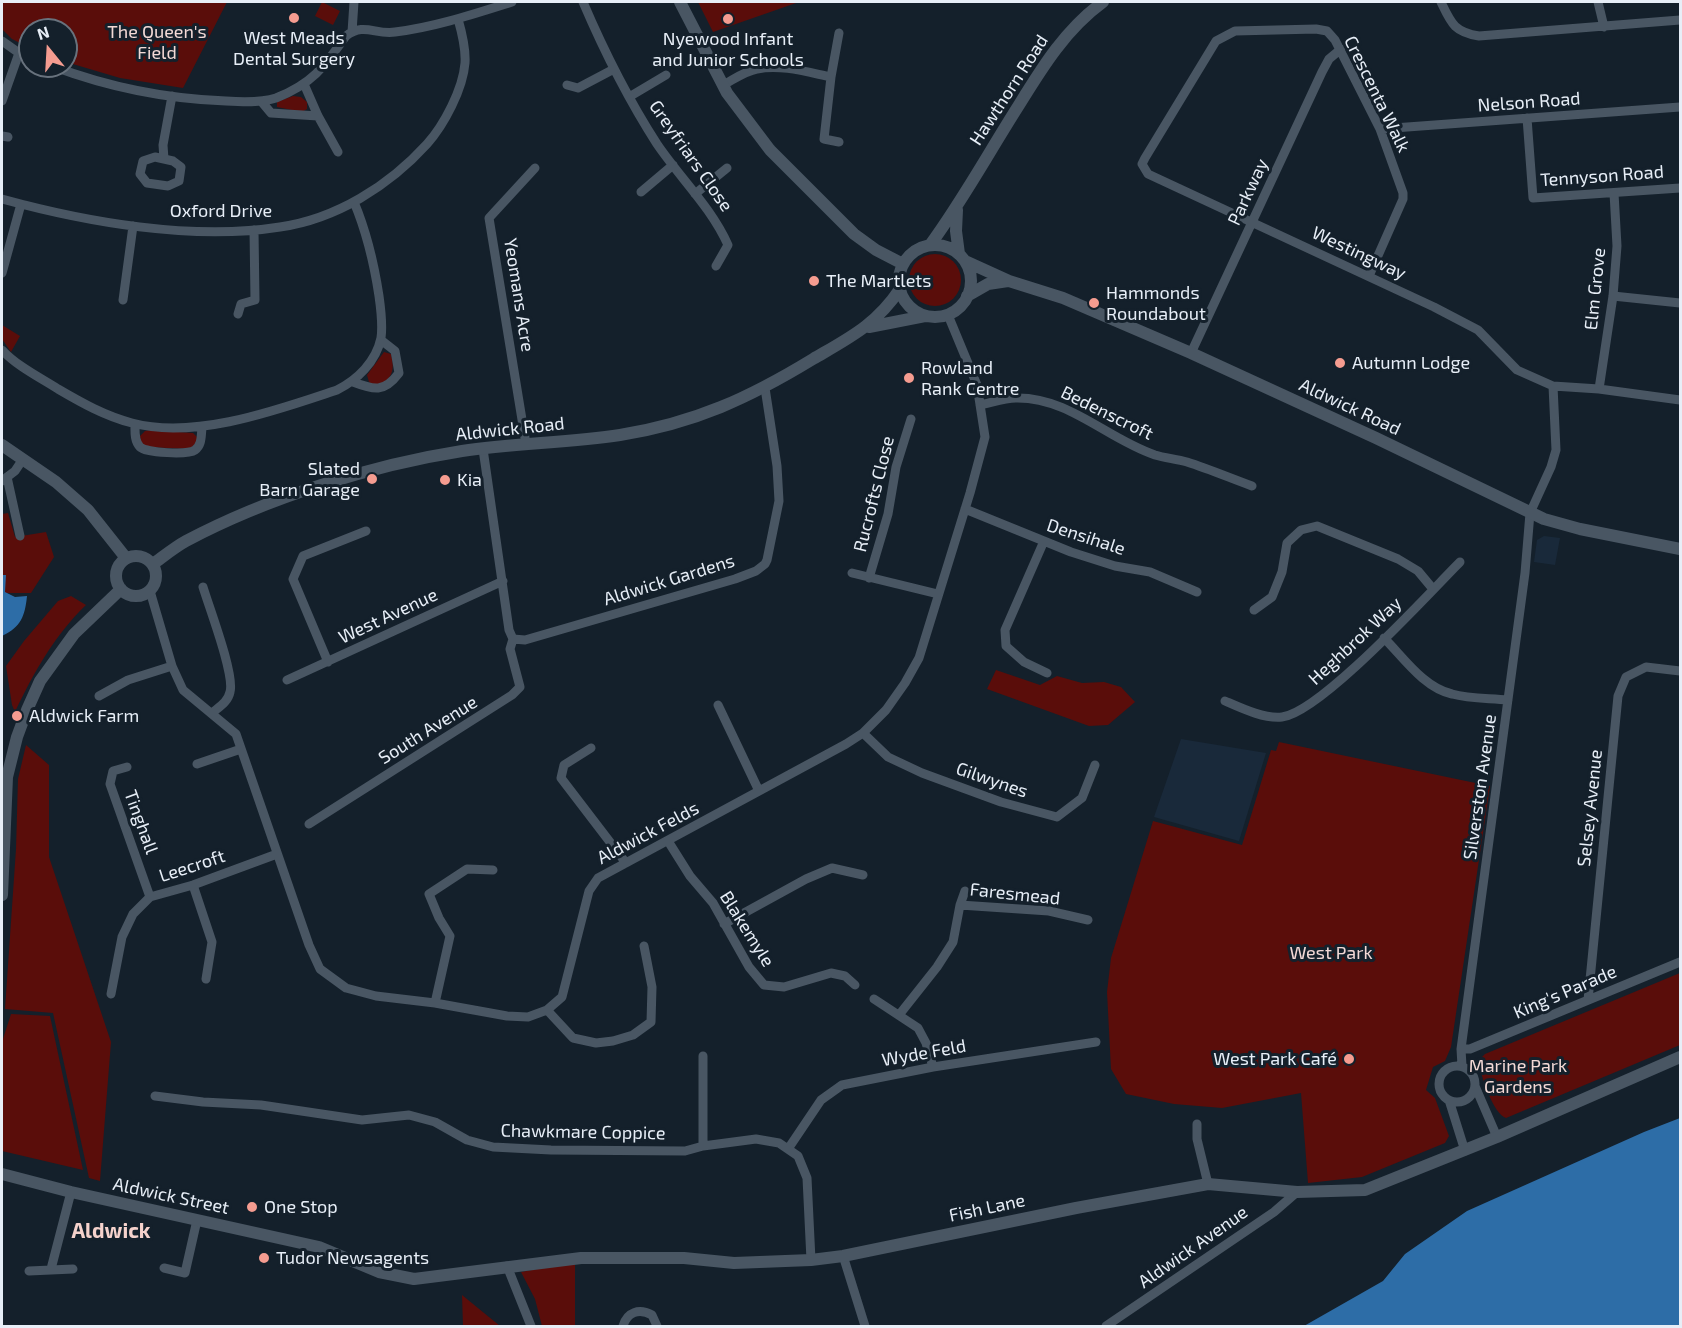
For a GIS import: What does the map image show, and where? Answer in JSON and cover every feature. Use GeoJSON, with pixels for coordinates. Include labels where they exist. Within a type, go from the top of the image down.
{"type":"FeatureCollection","features":[{"type":"Feature","properties":{"kind":"street"},"geometry":{"type":"LineString","coordinates":[[352,32],[354,2]]}},
{"type":"Feature","properties":{"kind":"street"},"geometry":{"type":"LineString","coordinates":[[78,76],[128,89],[172,96],[206,100],[261,101],[274,98],[304,84],[322,70],[346,36],[361,28],[392,33],[458,19],[502,3],[512,2]]}},
{"type":"Feature","properties":{"kind":"street","name":"Greyfriars Close"},"geometry":{"type":"LineString","coordinates":[[582,2],[614,69],[658,145],[720,226],[728,245],[716,266]]}},
{"type":"Feature","properties":{"kind":"street"},"geometry":{"type":"LineString","coordinates":[[680,2],[723,85],[770,150],[854,234],[876,250],[903,264]]}},
{"type":"Feature","properties":{"kind":"street","name":"Hawthorn Road"},"geometry":{"type":"LineString","coordinates":[[930,245],[957,208],[1047,60],[1066,35],[1103,2]]}},
{"type":"Feature","properties":{"kind":"street"},"geometry":{"type":"LineString","coordinates":[[1441,2],[1457,30],[1479,36],[1680,20]]}},
{"type":"Feature","properties":{"kind":"street"},"geometry":{"type":"LineString","coordinates":[[1598,2],[1604,27]]}},
{"type":"Feature","properties":{"kind":"street","name":"Oxford Drive"},"geometry":{"type":"LineString","coordinates":[[2,199],[81,219],[189,230],[254,230],[281,227],[335,210],[377,188],[407,166],[433,138],[453,107],[465,64],[463,37],[458,19]]}},
{"type":"Feature","properties":{"kind":"street","name":"Crescenta Walk"},"geometry":{"type":"LineString","coordinates":[[1142,164],[1216,41],[1224,35],[1235,31],[1316,29],[1327,31],[1341,49],[1380,129],[1402,188],[1403,199],[1369,276]]}},
{"type":"Feature","properties":{"kind":"street"},"geometry":{"type":"LineString","coordinates":[[839,33],[824,139],[839,142]]}},
{"type":"Feature","properties":{"kind":"street"},"geometry":{"type":"LineString","coordinates":[[2,41],[18,52]]}},
{"type":"Feature","properties":{"kind":"street","name":"Parkway"},"geometry":{"type":"LineString","coordinates":[[1191,353],[1329,58],[1341,49]]}},
{"type":"Feature","properties":{"kind":"street"},"geometry":{"type":"LineString","coordinates":[[2,101],[18,56]]}},
{"type":"Feature","properties":{"kind":"street"},"geometry":{"type":"LineString","coordinates":[[567,85],[578,88],[614,69]]}},
{"type":"Feature","properties":{"kind":"street"},"geometry":{"type":"LineString","coordinates":[[723,85],[754,69],[790,69],[831,77]]}},
{"type":"Feature","properties":{"kind":"street"},"geometry":{"type":"LineString","coordinates":[[630,97],[666,75]]}},
{"type":"Feature","properties":{"kind":"street"},"geometry":{"type":"LineString","coordinates":[[304,84],[338,152]]}},
{"type":"Feature","properties":{"kind":"street"},"geometry":{"type":"LineString","coordinates":[[164,159],[172,96]]}},
{"type":"Feature","properties":{"kind":"street"},"geometry":{"type":"LineString","coordinates":[[261,101],[271,112],[318,116]]}},
{"type":"Feature","properties":{"kind":"street","name":"Nelson Road"},"geometry":{"type":"LineString","coordinates":[[1380,129],[1680,107]]}},
{"type":"Feature","properties":{"kind":"street","name":"Tennyson Road"},"geometry":{"type":"LineString","coordinates":[[1527,118],[1533,198],[1680,188]]}},
{"type":"Feature","properties":{"kind":"street","name":"Westingway"},"geometry":{"type":"LineString","coordinates":[[1142,164],[1148,174],[1369,276],[1478,330],[1517,370],[1554,386]]}},
{"type":"Feature","properties":{"kind":"street"},"geometry":{"type":"LineString","coordinates":[[641,192],[673,165]]}},
{"type":"Feature","properties":{"kind":"street","name":"Yeomans Acre"},"geometry":{"type":"LineString","coordinates":[[526,444],[489,218],[535,168]]}},
{"type":"Feature","properties":{"kind":"street"},"geometry":{"type":"LineString","coordinates":[[695,194],[727,168]]}},
{"type":"Feature","properties":{"kind":"street","name":"Elm Grove"},"geometry":{"type":"LineString","coordinates":[[1599,388],[1613,296],[1617,246],[1614,193]]}},
{"type":"Feature","properties":{"kind":"street"},"geometry":{"type":"LineString","coordinates":[[2,350],[9,358],[78,401],[108,416],[135,424],[164,428],[202,428],[337,390],[352,382],[371,362],[381,340],[382,319],[371,247],[354,202]]}},
{"type":"Feature","properties":{"kind":"street"},"geometry":{"type":"LineString","coordinates":[[2,273],[21,204]]}},
{"type":"Feature","properties":{"kind":"street"},"geometry":{"type":"LineString","coordinates":[[868,327],[926,316],[948,315],[958,309],[967,296],[971,279],[962,258],[956,231],[957,208]]}},
{"type":"Feature","properties":{"kind":"street"},"geometry":{"type":"LineString","coordinates":[[123,300],[133,226]]}},
{"type":"Feature","properties":{"kind":"street"},"geometry":{"type":"LineString","coordinates":[[254,230],[255,300]]}},
{"type":"Feature","properties":{"kind":"street"},"geometry":{"type":"LineString","coordinates":[[926,316],[916,312],[907,304],[900,289],[899,274],[903,264],[910,255],[930,245],[942,246],[962,258]]}},
{"type":"Feature","properties":{"kind":"street","name":"Aldwick Road"},"geometry":{"type":"LineString","coordinates":[[962,258],[1009,281],[1063,298],[1191,353],[1554,523],[1680,549]]}},
{"type":"Feature","properties":{"kind":"street"},"geometry":{"type":"LineString","coordinates":[[967,296],[988,284],[1009,281]]}},
{"type":"Feature","properties":{"kind":"street"},"geometry":{"type":"LineString","coordinates":[[868,327],[900,289]]}},
{"type":"Feature","properties":{"kind":"street"},"geometry":{"type":"LineString","coordinates":[[1613,296],[1680,303]]}},
{"type":"Feature","properties":{"kind":"street"},"geometry":{"type":"LineString","coordinates":[[238,314],[242,304],[255,300],[266,300]]}},
{"type":"Feature","properties":{"kind":"street","name":"Aldwick Felds"},"geometry":{"type":"LineString","coordinates":[[547,1010],[562,997],[589,891],[598,878],[846,744],[863,733],[885,710],[905,683],[919,658],[985,437],[977,386],[948,315]]}},
{"type":"Feature","properties":{"kind":"street","name":"Aldwick Road"},"geometry":{"type":"LineString","coordinates":[[153,564],[184,542],[230,520],[276,502],[372,471],[452,453],[622,434],[700,416],[765,388],[868,327]]}},
{"type":"Feature","properties":{"kind":"street"},"geometry":{"type":"LineString","coordinates":[[352,382],[375,389],[384,388],[399,374],[395,351],[381,340]]}},
{"type":"Feature","properties":{"kind":"street"},"geometry":{"type":"LineString","coordinates":[[1554,386],[1599,388],[1680,400]]}},
{"type":"Feature","properties":{"kind":"street","name":"Silverston Avenue"},"geometry":{"type":"LineString","coordinates":[[1497,1137],[1475,1086],[1474,1076],[1462,1066],[1461,1049],[1508,700],[1530,513],[1551,467],[1556,450],[1554,386]]}},
{"type":"Feature","properties":{"kind":"street","name":"Aldwick Gardens"},"geometry":{"type":"LineString","coordinates":[[513,639],[525,640],[673,598],[735,579],[762,567],[767,560],[779,501],[777,466],[765,388]]}},
{"type":"Feature","properties":{"kind":"street","name":"Bedenscroft"},"geometry":{"type":"LineString","coordinates":[[980,405],[1014,398],[1037,399],[1059,405],[1082,416],[1109,434],[1155,455],[1185,462],[1252,486]]}},
{"type":"Feature","properties":{"kind":"street","name":"Rucrofts Close"},"geometry":{"type":"LineString","coordinates":[[869,578],[888,514],[896,467],[911,419]]}},
{"type":"Feature","properties":{"kind":"street"},"geometry":{"type":"LineString","coordinates":[[135,424],[135,438],[138,446],[147,451],[190,453],[197,449],[201,442],[202,428]]}},
{"type":"Feature","properties":{"kind":"street"},"geometry":{"type":"LineString","coordinates":[[2,445],[56,482],[88,510],[126,558]]}},
{"type":"Feature","properties":{"kind":"street"},"geometry":{"type":"LineString","coordinates":[[483,449],[509,630],[513,639]]}},
{"type":"Feature","properties":{"kind":"street"},"geometry":{"type":"LineString","coordinates":[[20,536],[4,479],[22,459]]}},
{"type":"Feature","properties":{"kind":"street","name":"Densihale"},"geometry":{"type":"LineString","coordinates":[[965,509],[1044,541],[1114,566],[1149,572],[1197,592]]}},
{"type":"Feature","properties":{"kind":"street"},"geometry":{"type":"LineString","coordinates":[[1254,610],[1272,597],[1282,573],[1287,543],[1301,530],[1317,526],[1398,559],[1418,571],[1433,589]]}},
{"type":"Feature","properties":{"kind":"street"},"geometry":{"type":"LineString","coordinates":[[328,662],[293,579],[303,556],[366,531]]}},
{"type":"Feature","properties":{"kind":"street"},"geometry":{"type":"LineString","coordinates":[[1044,541],[1005,630],[1006,646],[1023,662],[1047,673]]}},
{"type":"Feature","properties":{"kind":"street"},"geometry":{"type":"LineString","coordinates":[[137,555],[148,559],[153,564],[157,575],[150,591],[132,596],[121,589],[116,572],[126,558],[137,555]]}},
{"type":"Feature","properties":{"kind":"street","name":"Heghbrok Way"},"geometry":{"type":"LineString","coordinates":[[1225,701],[1250,712],[1282,717],[1308,706],[1345,676],[1461,562]]}},
{"type":"Feature","properties":{"kind":"street","name":"Rucrofts Close"},"geometry":{"type":"LineString","coordinates":[[852,573],[938,594]]}},
{"type":"Feature","properties":{"kind":"street","name":"West Avenue"},"geometry":{"type":"LineString","coordinates":[[287,681],[503,581]]}},
{"type":"Feature","properties":{"kind":"street"},"geometry":{"type":"LineString","coordinates":[[203,587],[228,672],[231,691],[225,703],[212,713]]}},
{"type":"Feature","properties":{"kind":"street"},"geometry":{"type":"LineString","coordinates":[[2,895],[5,846],[4,791],[17,737],[40,681],[74,634],[121,589]]}},
{"type":"Feature","properties":{"kind":"street"},"geometry":{"type":"LineString","coordinates":[[150,591],[172,666],[183,690],[236,734],[309,945],[320,969],[346,988],[376,996],[435,1003],[507,1016],[528,1017],[547,1010],[573,1038],[596,1043],[613,1041],[633,1035],[651,1022],[652,987],[644,946]]}},
{"type":"Feature","properties":{"kind":"street"},"geometry":{"type":"LineString","coordinates":[[1384,638],[1425,680],[1437,688],[1450,694],[1508,700]]}},
{"type":"Feature","properties":{"kind":"street","name":"South Avenue"},"geometry":{"type":"LineString","coordinates":[[309,824],[512,695],[520,687],[510,649],[513,639]]}},
{"type":"Feature","properties":{"kind":"street"},"geometry":{"type":"LineString","coordinates":[[99,696],[128,680],[172,666]]}},
{"type":"Feature","properties":{"kind":"street","name":"Selsey Avenue"},"geometry":{"type":"LineString","coordinates":[[1588,1000],[1618,696],[1626,677],[1646,667],[1680,671]]}},
{"type":"Feature","properties":{"kind":"street"},"geometry":{"type":"LineString","coordinates":[[718,705],[759,791]]}},
{"type":"Feature","properties":{"kind":"street","name":"Gilwynes"},"geometry":{"type":"LineString","coordinates":[[863,733],[888,757],[922,773],[1001,802],[1057,817],[1082,798],[1095,765]]}},
{"type":"Feature","properties":{"kind":"street"},"geometry":{"type":"LineString","coordinates":[[591,748],[564,765],[561,778],[626,863]]}},
{"type":"Feature","properties":{"kind":"street"},"geometry":{"type":"LineString","coordinates":[[197,764],[241,749]]}},
{"type":"Feature","properties":{"kind":"street","name":"Tinghall"},"geometry":{"type":"LineString","coordinates":[[127,767],[112,771],[110,784],[150,897]]}},
{"type":"Feature","properties":{"kind":"street","name":"Blakemyle"},"geometry":{"type":"LineString","coordinates":[[668,841],[690,876],[713,903],[749,967],[764,985],[784,987],[831,973],[845,976],[855,986]]}},
{"type":"Feature","properties":{"kind":"street","name":"Leecroft"},"geometry":{"type":"LineString","coordinates":[[111,994],[122,937],[134,914],[150,897],[194,885],[277,854]]}},
{"type":"Feature","properties":{"kind":"street"},"geometry":{"type":"LineString","coordinates":[[724,924],[806,879],[832,868],[863,875]]}},
{"type":"Feature","properties":{"kind":"street"},"geometry":{"type":"LineString","coordinates":[[435,1003],[450,936],[429,894],[467,869],[493,870]]}},
{"type":"Feature","properties":{"kind":"street"},"geometry":{"type":"LineString","coordinates":[[194,885],[212,942],[206,979]]}},
{"type":"Feature","properties":{"kind":"street"},"geometry":{"type":"LineString","coordinates":[[960,905],[965,891]]}},
{"type":"Feature","properties":{"kind":"street","name":"Faresmead"},"geometry":{"type":"LineString","coordinates":[[899,1015],[937,967],[952,942],[960,905],[1049,911],[1088,920]]}},
{"type":"Feature","properties":{"kind":"street","name":"King's Parade"},"geometry":{"type":"LineString","coordinates":[[1461,1049],[1470,1049],[1680,962]]}},
{"type":"Feature","properties":{"kind":"street"},"geometry":{"type":"LineString","coordinates":[[874,999],[918,1028],[926,1043],[933,1067]]}},
{"type":"Feature","properties":{"kind":"street","name":"Wyde Feld"},"geometry":{"type":"LineString","coordinates":[[788,1149],[821,1100],[843,1085],[933,1067],[1095,1042]]}},
{"type":"Feature","properties":{"kind":"street"},"geometry":{"type":"LineString","coordinates":[[703,1056],[703,1146]]}},
{"type":"Feature","properties":{"kind":"street","name":"Fish Lane"},"geometry":{"type":"LineString","coordinates":[[507,1266],[592,1258],[684,1258],[734,1263],[811,1260],[843,1256],[1076,1208],[1208,1184],[1297,1192],[1365,1190],[1497,1137],[1680,1057]]}},
{"type":"Feature","properties":{"kind":"street"},"geometry":{"type":"LineString","coordinates":[[1462,1066],[1450,1067],[1441,1075],[1439,1087],[1444,1097],[1454,1102],[1466,1100],[1475,1086]]}},
{"type":"Feature","properties":{"kind":"street","name":"Chawkmare Coppice"},"geometry":{"type":"LineString","coordinates":[[155,1096],[203,1102],[261,1105],[362,1120],[410,1115],[435,1122],[467,1140],[493,1147],[685,1151],[703,1146],[756,1139],[779,1143],[788,1149]]}},
{"type":"Feature","properties":{"kind":"street"},"geometry":{"type":"LineString","coordinates":[[1449,1100],[1466,1150]]}},
{"type":"Feature","properties":{"kind":"street"},"geometry":{"type":"LineString","coordinates":[[1197,1124],[1197,1139],[1208,1184]]}},
{"type":"Feature","properties":{"kind":"street"},"geometry":{"type":"LineString","coordinates":[[788,1149],[798,1156],[807,1178],[811,1260]]}},
{"type":"Feature","properties":{"kind":"street","name":"Aldwick Street"},"geometry":{"type":"LineString","coordinates":[[2,1174],[71,1192],[319,1247],[379,1272],[414,1279],[507,1266]]}},
{"type":"Feature","properties":{"kind":"street"},"geometry":{"type":"LineString","coordinates":[[51,1269],[71,1192]]}},
{"type":"Feature","properties":{"kind":"street","name":"Aldwick Avenue"},"geometry":{"type":"LineString","coordinates":[[1106,1326],[1274,1212],[1297,1192]]}},
{"type":"Feature","properties":{"kind":"street"},"geometry":{"type":"LineString","coordinates":[[164,1268],[185,1273],[197,1220]]}},
{"type":"Feature","properties":{"kind":"street"},"geometry":{"type":"LineString","coordinates":[[845,1262],[865,1326]]}},
{"type":"Feature","properties":{"kind":"street"},"geometry":{"type":"LineString","coordinates":[[507,1266],[531,1326]]}},
{"type":"Feature","properties":{"kind":"street"},"geometry":{"type":"LineString","coordinates":[[29,1271],[73,1269]]}},
{"type":"Feature","properties":{"kind":"street"},"geometry":{"type":"LineString","coordinates":[[623,1326],[630,1314],[641,1311],[652,1315],[657,1326]]}},
{"type":"Feature","properties":{"kind":"shaded area"},"geometry":{"type":"Polygon","coordinates":[[[1544,536],[1560,538],[1555,565],[1534,562],[1537,540],[1544,536]]]}},
{"type":"Feature","properties":{"kind":"shaded area"},"geometry":{"type":"Polygon","coordinates":[[[1181,739],[1266,753],[1239,841],[1154,817],[1181,739]]]}},
{"type":"Feature","properties":{"kind":"green space","name":"The Queen's Field"},"geometry":{"type":"Polygon","coordinates":[[[2,2],[227,2],[183,88],[120,78],[78,66],[78,18],[18,18],[18,42],[2,29],[2,2]]]}},
{"type":"Feature","properties":{"kind":"green space"},"geometry":{"type":"Polygon","coordinates":[[[322,2],[340,11],[333,25],[315,16],[322,2]]]}},
{"type":"Feature","properties":{"kind":"green space","name":"Nyewood Infant and Junior Schools"},"geometry":{"type":"Polygon","coordinates":[[[698,2],[799,2],[713,32],[698,2]]]}},
{"type":"Feature","properties":{"kind":"green space"},"geometry":{"type":"Polygon","coordinates":[[[293,96],[301,97],[307,102],[307,109],[302,112],[277,107],[277,102],[293,96]]]}},
{"type":"Feature","properties":{"kind":"green space"},"geometry":{"type":"Polygon","coordinates":[[[935,254],[949,258],[957,266],[961,280],[957,294],[949,302],[935,306],[921,302],[913,294],[909,280],[913,266],[921,258],[935,254]]]}},
{"type":"Feature","properties":{"kind":"green space"},"geometry":{"type":"Polygon","coordinates":[[[2,325],[20,336],[11,352],[2,339],[2,325]]]}},
{"type":"Feature","properties":{"kind":"green space"},"geometry":{"type":"Polygon","coordinates":[[[384,352],[391,354],[393,365],[391,374],[386,381],[375,386],[369,382],[367,375],[384,352]]]}},
{"type":"Feature","properties":{"kind":"green space"},"geometry":{"type":"Polygon","coordinates":[[[150,430],[193,433],[197,437],[197,442],[190,449],[146,447],[141,442],[140,436],[150,430]]]}},
{"type":"Feature","properties":{"kind":"green space"},"geometry":{"type":"Polygon","coordinates":[[[8,513],[15,537],[46,532],[54,557],[31,593],[2,593],[2,514],[8,513]]]}},
{"type":"Feature","properties":{"kind":"green space"},"geometry":{"type":"Polygon","coordinates":[[[71,596],[86,605],[64,629],[46,655],[15,712],[6,666],[58,601],[71,596]]]}},
{"type":"Feature","properties":{"kind":"green space"},"geometry":{"type":"Polygon","coordinates":[[[996,670],[1040,685],[1057,676],[1082,683],[1104,682],[1121,687],[1135,702],[1108,725],[1089,726],[987,689],[996,670]]]}},
{"type":"Feature","properties":{"kind":"green space","name":"West Park"},"geometry":{"type":"Polygon","coordinates":[[[1279,742],[1490,786],[1451,1047],[1445,1061],[1433,1067],[1426,1090],[1435,1098],[1449,1136],[1445,1143],[1362,1177],[1308,1183],[1301,1093],[1222,1108],[1174,1104],[1126,1094],[1111,1069],[1107,992],[1111,958],[1153,821],[1242,845],[1271,750],[1276,751],[1279,742]]]}},
{"type":"Feature","properties":{"kind":"green space"},"geometry":{"type":"Polygon","coordinates":[[[26,745],[49,765],[49,857],[111,1042],[100,1181],[89,1178],[53,1013],[5,1009],[16,849],[18,779],[26,745]]]}},
{"type":"Feature","properties":{"kind":"green space","name":"Marine Park Gardens"},"geometry":{"type":"Polygon","coordinates":[[[1680,973],[1680,1045],[1506,1118],[1497,1110],[1479,1066],[1478,1061],[1485,1054],[1680,973]]]}},
{"type":"Feature","properties":{"kind":"green space"},"geometry":{"type":"Polygon","coordinates":[[[11,1014],[50,1016],[83,1170],[2,1151],[2,1042],[11,1014]]]}},
{"type":"Feature","properties":{"kind":"green space"},"geometry":{"type":"Polygon","coordinates":[[[575,1262],[575,1326],[542,1326],[535,1299],[521,1272],[575,1262]]]}},
{"type":"Feature","properties":{"kind":"green space"},"geometry":{"type":"Polygon","coordinates":[[[462,1295],[500,1326],[463,1326],[462,1295]]]}},
{"type":"Feature","properties":{"kind":"water"},"geometry":{"type":"Polygon","coordinates":[[[3,575],[6,575],[5,592],[15,597],[27,596],[25,609],[18,625],[2,636],[2,588],[3,575]]]}},
{"type":"Feature","properties":{"kind":"water"},"geometry":{"type":"Polygon","coordinates":[[[1680,1118],[1680,1326],[1304,1326],[1383,1281],[1405,1254],[1467,1211],[1680,1118]]]}},
{"type":"Feature","properties":{"kind":"place","name":"West Meads Dental Surgery"},"geometry":{"type":"Point","coordinates":[294,18]}},
{"type":"Feature","properties":{"kind":"place","name":"Nyewood Infant and Junior Schools"},"geometry":{"type":"Point","coordinates":[728,19]}},
{"type":"Feature","properties":{"kind":"place","name":"The Martlets"},"geometry":{"type":"Point","coordinates":[814,281]}},
{"type":"Feature","properties":{"kind":"place","name":"Hammonds Roundabout"},"geometry":{"type":"Point","coordinates":[1094,303]}},
{"type":"Feature","properties":{"kind":"place","name":"Autumn Lodge"},"geometry":{"type":"Point","coordinates":[1340,363]}},
{"type":"Feature","properties":{"kind":"place","name":"Rowland Rank Centre"},"geometry":{"type":"Point","coordinates":[909,378]}},
{"type":"Feature","properties":{"kind":"place","name":"Slated Barn Garage"},"geometry":{"type":"Point","coordinates":[372,479]}},
{"type":"Feature","properties":{"kind":"place","name":"Kia"},"geometry":{"type":"Point","coordinates":[445,480]}},
{"type":"Feature","properties":{"kind":"place","name":"Aldwick Farm"},"geometry":{"type":"Point","coordinates":[17,716]}},
{"type":"Feature","properties":{"kind":"place","name":"West Park Café"},"geometry":{"type":"Point","coordinates":[1349,1059]}},
{"type":"Feature","properties":{"kind":"place","name":"One Stop"},"geometry":{"type":"Point","coordinates":[252,1207]}},
{"type":"Feature","properties":{"kind":"place","name":"Tudor Newsagents"},"geometry":{"type":"Point","coordinates":[264,1258]}},
{"type":"Feature","properties":{"kind":"district","name":"Aldwick"},"geometry":{"type":"Point","coordinates":[111,1231]}}]}
